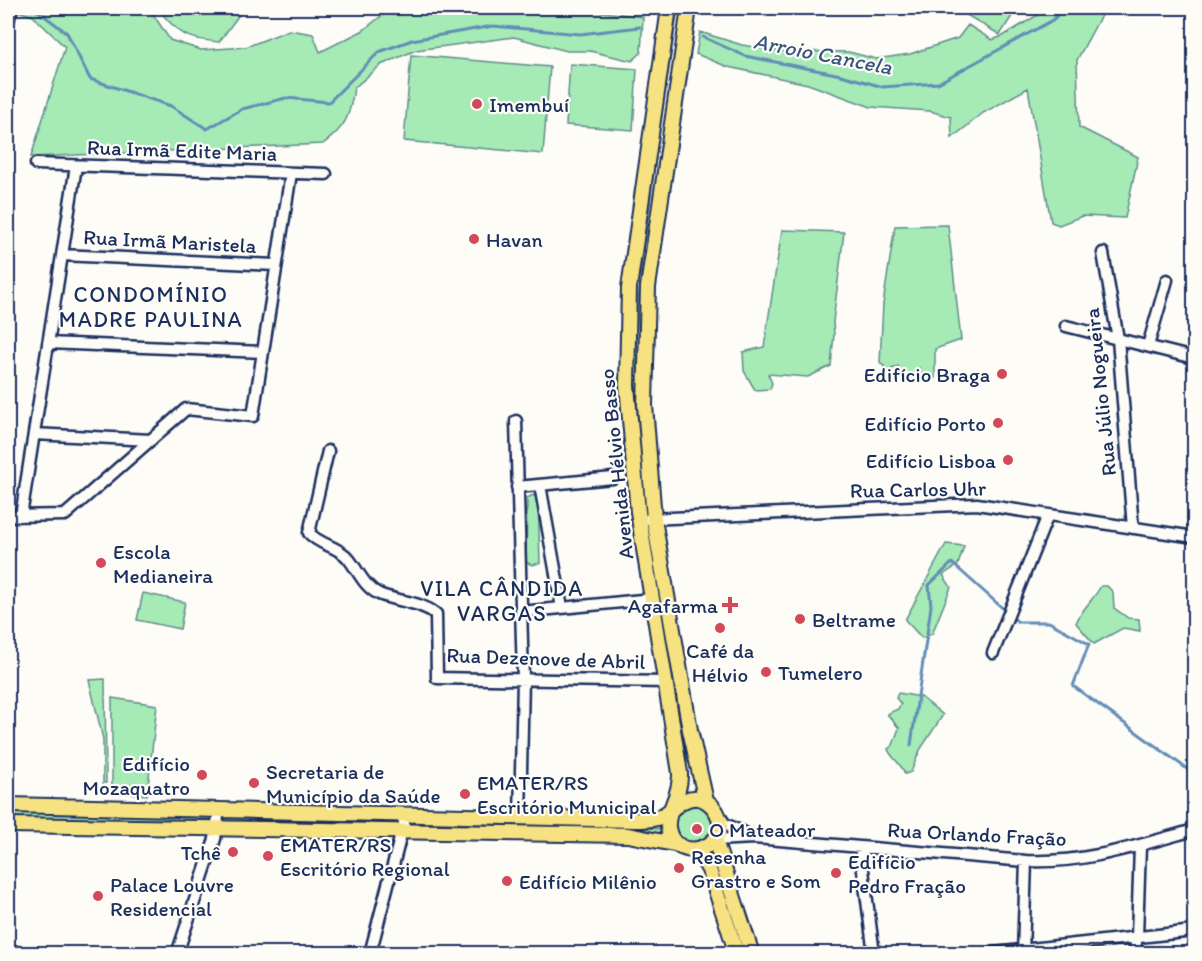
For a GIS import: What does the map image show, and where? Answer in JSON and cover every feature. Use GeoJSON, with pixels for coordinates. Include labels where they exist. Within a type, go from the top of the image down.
{"type":"FeatureCollection","features":[{"type":"Feature","properties":{"kind":"main road","name":"Avenida Hélvio Basso"},"geometry":{"type":"LineString","coordinates":[[669,8],[629,288],[627,399],[639,519],[680,773],[681,787],[674,807]]}},
{"type":"Feature","properties":{"kind":"main road","name":"Avenida Hélvio Basso"},"geometry":{"type":"LineString","coordinates":[[689,8],[648,287],[645,405],[654,519],[679,672],[706,801]]}},
{"type":"Feature","properties":{"kind":"main road"},"geometry":{"type":"LineString","coordinates":[[8,805],[648,820],[659,818],[686,799],[706,801],[718,815],[720,826],[715,840],[699,851]]}},
{"type":"Feature","properties":{"kind":"main road"},"geometry":{"type":"LineString","coordinates":[[674,807],[668,826],[671,837],[679,845]]}},
{"type":"Feature","properties":{"kind":"main road"},"geometry":{"type":"LineString","coordinates":[[520,818],[520,835]]}},
{"type":"Feature","properties":{"kind":"main road"},"geometry":{"type":"LineString","coordinates":[[8,825],[628,835],[699,851],[710,870],[737,954]]}},
{"type":"Feature","properties":{"kind":"main road"},"geometry":{"type":"LineString","coordinates":[[715,840],[752,954]]}},
{"type":"Feature","properties":{"kind":"street"},"geometry":{"type":"LineString","coordinates":[[8,21],[12,8]]}},
{"type":"Feature","properties":{"kind":"street","name":"Rua Irmã Edite Maria"},"geometry":{"type":"LineString","coordinates":[[36,164],[326,174]]}},
{"type":"Feature","properties":{"kind":"street"},"geometry":{"type":"LineString","coordinates":[[21,516],[76,166]]}},
{"type":"Feature","properties":{"kind":"street"},"geometry":{"type":"LineString","coordinates":[[8,516],[65,515],[186,409],[253,416],[291,173]]}},
{"type":"Feature","properties":{"kind":"street","name":"Rua Júlio Nogueira"},"geometry":{"type":"LineString","coordinates":[[1103,253],[1118,339],[1133,528]]}},
{"type":"Feature","properties":{"kind":"street","name":"Rua Irmã Maristela"},"geometry":{"type":"LineString","coordinates":[[62,255],[276,265]]}},
{"type":"Feature","properties":{"kind":"street"},"geometry":{"type":"LineString","coordinates":[[1148,346],[1167,280]]}},
{"type":"Feature","properties":{"kind":"street"},"geometry":{"type":"LineString","coordinates":[[1066,326],[1194,358]]}},
{"type":"Feature","properties":{"kind":"street"},"geometry":{"type":"LineString","coordinates":[[48,343],[263,352]]}},
{"type":"Feature","properties":{"kind":"street"},"geometry":{"type":"LineString","coordinates":[[516,421],[523,679],[520,818]]}},
{"type":"Feature","properties":{"kind":"street"},"geometry":{"type":"LineString","coordinates":[[34,434],[151,440]]}},
{"type":"Feature","properties":{"kind":"street","name":"Rua Dezenove de Abril"},"geometry":{"type":"LineString","coordinates":[[328,451],[309,533],[315,539],[347,556],[369,587],[378,593],[426,607],[436,614],[437,678],[665,682]]}},
{"type":"Feature","properties":{"kind":"street"},"geometry":{"type":"LineString","coordinates":[[518,488],[613,478]]}},
{"type":"Feature","properties":{"kind":"street"},"geometry":{"type":"LineString","coordinates":[[540,485],[562,608]]}},
{"type":"Feature","properties":{"kind":"street","name":"Rua Carlos Uhr"},"geometry":{"type":"LineString","coordinates":[[639,519],[959,504],[1194,537]]}},
{"type":"Feature","properties":{"kind":"street"},"geometry":{"type":"LineString","coordinates":[[993,653],[1048,515]]}},
{"type":"Feature","properties":{"kind":"street"},"geometry":{"type":"LineString","coordinates":[[521,612],[652,599]]}},
{"type":"Feature","properties":{"kind":"street"},"geometry":{"type":"LineString","coordinates":[[177,954],[217,828],[219,809]]}},
{"type":"Feature","properties":{"kind":"street"},"geometry":{"type":"LineString","coordinates":[[370,954],[404,832],[406,815]]}},
{"type":"Feature","properties":{"kind":"street","name":"Rua Orlando Fração"},"geometry":{"type":"LineString","coordinates":[[718,815],[725,824],[754,838]]}},
{"type":"Feature","properties":{"kind":"street","name":"Rua Orlando Fração"},"geometry":{"type":"LineString","coordinates":[[715,840],[754,838],[1026,861],[1063,861],[1140,846],[1194,830]]}},
{"type":"Feature","properties":{"kind":"street"},"geometry":{"type":"LineString","coordinates":[[1134,954],[1137,937],[1140,846]]}},
{"type":"Feature","properties":{"kind":"street"},"geometry":{"type":"LineString","coordinates":[[860,847],[874,954]]}},
{"type":"Feature","properties":{"kind":"street"},"geometry":{"type":"LineString","coordinates":[[1023,951],[1026,861]]}},
{"type":"Feature","properties":{"kind":"street"},"geometry":{"type":"LineString","coordinates":[[984,954],[1194,931]]}},
{"type":"Feature","properties":{"kind":"street"},"geometry":{"type":"LineString","coordinates":[[1137,937],[1142,954]]}},
{"type":"Feature","properties":{"kind":"street"},"geometry":{"type":"LineString","coordinates":[[8,949],[19,952]]}},
{"type":"Feature","properties":{"kind":"green space"},"geometry":{"type":"Polygon","coordinates":[[[9,8],[149,8],[170,40],[201,50],[246,47],[289,30],[313,34],[320,52],[362,31],[384,14],[416,8],[573,8],[643,17],[641,53],[632,61],[590,51],[567,51],[514,37],[416,50],[381,65],[354,88],[346,120],[337,132],[323,144],[31,157],[65,47],[33,16],[9,8]]]}},
{"type":"Feature","properties":{"kind":"green space"},"geometry":{"type":"Polygon","coordinates":[[[157,8],[244,8],[219,42],[197,39],[183,34],[157,8]]]}},
{"type":"Feature","properties":{"kind":"green space"},"geometry":{"type":"Polygon","coordinates":[[[676,8],[678,8],[652,183],[641,301],[638,361],[643,479],[641,480],[635,393],[639,296],[648,200],[676,8]]]}},
{"type":"Feature","properties":{"kind":"green space"},"geometry":{"type":"Polygon","coordinates":[[[955,8],[1017,8],[1000,35],[955,8]]]}},
{"type":"Feature","properties":{"kind":"green space"},"geometry":{"type":"Polygon","coordinates":[[[1049,8],[1105,8],[1077,60],[1079,127],[1138,157],[1125,218],[1082,216],[1059,225],[1051,222],[1028,88],[983,113],[952,138],[951,117],[930,111],[871,107],[808,84],[728,67],[696,54],[700,32],[742,45],[778,51],[849,52],[876,59],[910,54],[958,38],[968,25],[992,40],[1003,36],[1049,8]]]}},
{"type":"Feature","properties":{"kind":"green space","name":"Imembuí"},"geometry":{"type":"Polygon","coordinates":[[[411,55],[550,67],[543,154],[404,141],[411,55]]]}},
{"type":"Feature","properties":{"kind":"green space"},"geometry":{"type":"Polygon","coordinates":[[[570,64],[637,69],[633,130],[566,125],[570,64]]]}},
{"type":"Feature","properties":{"kind":"green space"},"geometry":{"type":"Polygon","coordinates":[[[948,225],[961,340],[935,349],[935,378],[923,380],[919,368],[908,382],[898,366],[888,371],[880,362],[883,304],[895,226],[948,225]]]}},
{"type":"Feature","properties":{"kind":"green space"},"geometry":{"type":"Polygon","coordinates":[[[782,230],[844,232],[833,322],[831,366],[808,377],[768,374],[772,383],[770,389],[755,390],[744,371],[743,352],[764,347],[782,230]]]}},
{"type":"Feature","properties":{"kind":"green space"},"geometry":{"type":"Polygon","coordinates":[[[533,495],[538,498],[540,563],[532,565],[526,562],[527,498],[533,495]]]}},
{"type":"Feature","properties":{"kind":"green space"},"geometry":{"type":"Polygon","coordinates":[[[650,529],[689,762],[687,762],[648,530],[650,529]]]}},
{"type":"Feature","properties":{"kind":"green space"},"geometry":{"type":"Polygon","coordinates":[[[946,544],[964,546],[958,565],[943,575],[951,587],[932,634],[922,638],[905,620],[946,544]]]}},
{"type":"Feature","properties":{"kind":"green space"},"geometry":{"type":"Polygon","coordinates":[[[1101,586],[1107,586],[1113,592],[1114,608],[1128,618],[1139,619],[1140,631],[1123,628],[1094,644],[1076,623],[1101,586]]]}},
{"type":"Feature","properties":{"kind":"green space"},"geometry":{"type":"Polygon","coordinates":[[[143,593],[185,602],[180,629],[137,620],[143,593]]]}},
{"type":"Feature","properties":{"kind":"green space"},"geometry":{"type":"Polygon","coordinates":[[[105,679],[106,783],[103,783],[103,739],[89,680],[105,679]]]}},
{"type":"Feature","properties":{"kind":"green space"},"geometry":{"type":"Polygon","coordinates":[[[898,693],[921,697],[943,715],[920,750],[911,772],[905,774],[888,749],[893,745],[899,728],[887,714],[898,709],[901,704],[896,698],[898,693]]]}},
{"type":"Feature","properties":{"kind":"green space"},"geometry":{"type":"Polygon","coordinates":[[[112,698],[157,705],[147,795],[112,792],[112,698]]]}},
{"type":"Feature","properties":{"kind":"green space"},"geometry":{"type":"Polygon","coordinates":[[[694,806],[707,812],[713,825],[707,838],[694,844],[681,838],[675,825],[681,812],[694,806]]]}},
{"type":"Feature","properties":{"kind":"green space"},"geometry":{"type":"Polygon","coordinates":[[[10,813],[106,814],[106,820],[10,819],[10,813]]]}},
{"type":"Feature","properties":{"kind":"green space"},"geometry":{"type":"Polygon","coordinates":[[[114,814],[209,816],[211,819],[207,822],[113,820],[114,814]]]}},
{"type":"Feature","properties":{"kind":"green space"},"geometry":{"type":"Polygon","coordinates":[[[222,817],[396,822],[395,829],[225,822],[222,817]]]}},
{"type":"Feature","properties":{"kind":"green space"},"geometry":{"type":"Polygon","coordinates":[[[527,824],[665,829],[667,839],[615,828],[525,828],[527,824]]]}},
{"type":"Feature","properties":{"kind":"waterway","name":"Arroio Cancela"},"geometry":{"type":"LineString","coordinates":[[34,8],[67,33],[90,79],[171,106],[207,129],[242,109],[286,98],[329,102],[379,52],[412,40],[493,26],[580,34],[640,27]]}},
{"type":"Feature","properties":{"kind":"waterway","name":"Arroio Cancela"},"geometry":{"type":"LineString","coordinates":[[703,37],[745,56],[841,75],[883,87],[938,83],[1053,20],[1063,8]]}},
{"type":"Feature","properties":{"kind":"waterway"},"geometry":{"type":"LineString","coordinates":[[911,745],[931,606],[929,585],[952,563],[1018,622],[1049,622],[1089,644],[1073,686],[1194,774]]}},
{"type":"Feature","properties":{"kind":"place","name":"Imembuí"},"geometry":{"type":"Point","coordinates":[477,104]}},
{"type":"Feature","properties":{"kind":"place","name":"Havan"},"geometry":{"type":"Point","coordinates":[474,239]}},
{"type":"Feature","properties":{"kind":"place","name":"Edifício Braga"},"geometry":{"type":"Point","coordinates":[1002,374]}},
{"type":"Feature","properties":{"kind":"place","name":"Edifício Porto"},"geometry":{"type":"Point","coordinates":[998,423]}},
{"type":"Feature","properties":{"kind":"place","name":"Edifício Lisboa"},"geometry":{"type":"Point","coordinates":[1008,460]}},
{"type":"Feature","properties":{"kind":"place","name":"Escola Medianeira"},"geometry":{"type":"Point","coordinates":[101,563]}},
{"type":"Feature","properties":{"kind":"place","name":"Agafarma"},"geometry":{"type":"Point","coordinates":[730,605]}},
{"type":"Feature","properties":{"kind":"place","name":"Beltrame"},"geometry":{"type":"Point","coordinates":[800,619]}},
{"type":"Feature","properties":{"kind":"place","name":"Café da Hélvio"},"geometry":{"type":"Point","coordinates":[720,628]}},
{"type":"Feature","properties":{"kind":"place","name":"Tumelero"},"geometry":{"type":"Point","coordinates":[766,672]}},
{"type":"Feature","properties":{"kind":"place","name":"Edifício Mozaquatro"},"geometry":{"type":"Point","coordinates":[202,775]}},
{"type":"Feature","properties":{"kind":"place","name":"Secretaria de Município da Saúde"},"geometry":{"type":"Point","coordinates":[254,783]}},
{"type":"Feature","properties":{"kind":"place","name":"EMATER/RS Escritório Municipal"},"geometry":{"type":"Point","coordinates":[465,794]}},
{"type":"Feature","properties":{"kind":"place","name":"O Mateador"},"geometry":{"type":"Point","coordinates":[697,829]}},
{"type":"Feature","properties":{"kind":"place","name":"Tchê"},"geometry":{"type":"Point","coordinates":[233,852]}},
{"type":"Feature","properties":{"kind":"place","name":"EMATER/RS Escritório Regional"},"geometry":{"type":"Point","coordinates":[268,856]}},
{"type":"Feature","properties":{"kind":"place","name":"Resenha Grastro e Som"},"geometry":{"type":"Point","coordinates":[679,868]}},
{"type":"Feature","properties":{"kind":"place","name":"Edifício Pedro Fração"},"geometry":{"type":"Point","coordinates":[836,873]}},
{"type":"Feature","properties":{"kind":"place","name":"Edifício Milênio"},"geometry":{"type":"Point","coordinates":[507,881]}},
{"type":"Feature","properties":{"kind":"place","name":"Palace Louvre Residencial"},"geometry":{"type":"Point","coordinates":[98,896]}},
{"type":"Feature","properties":{"kind":"district","name":"CONDOMÍNIO MADRE PAULINA"},"geometry":{"type":"Point","coordinates":[151,306]}},
{"type":"Feature","properties":{"kind":"district","name":"VILA CÂNDIDA VARGAS"},"geometry":{"type":"Point","coordinates":[502,600]}}]}
